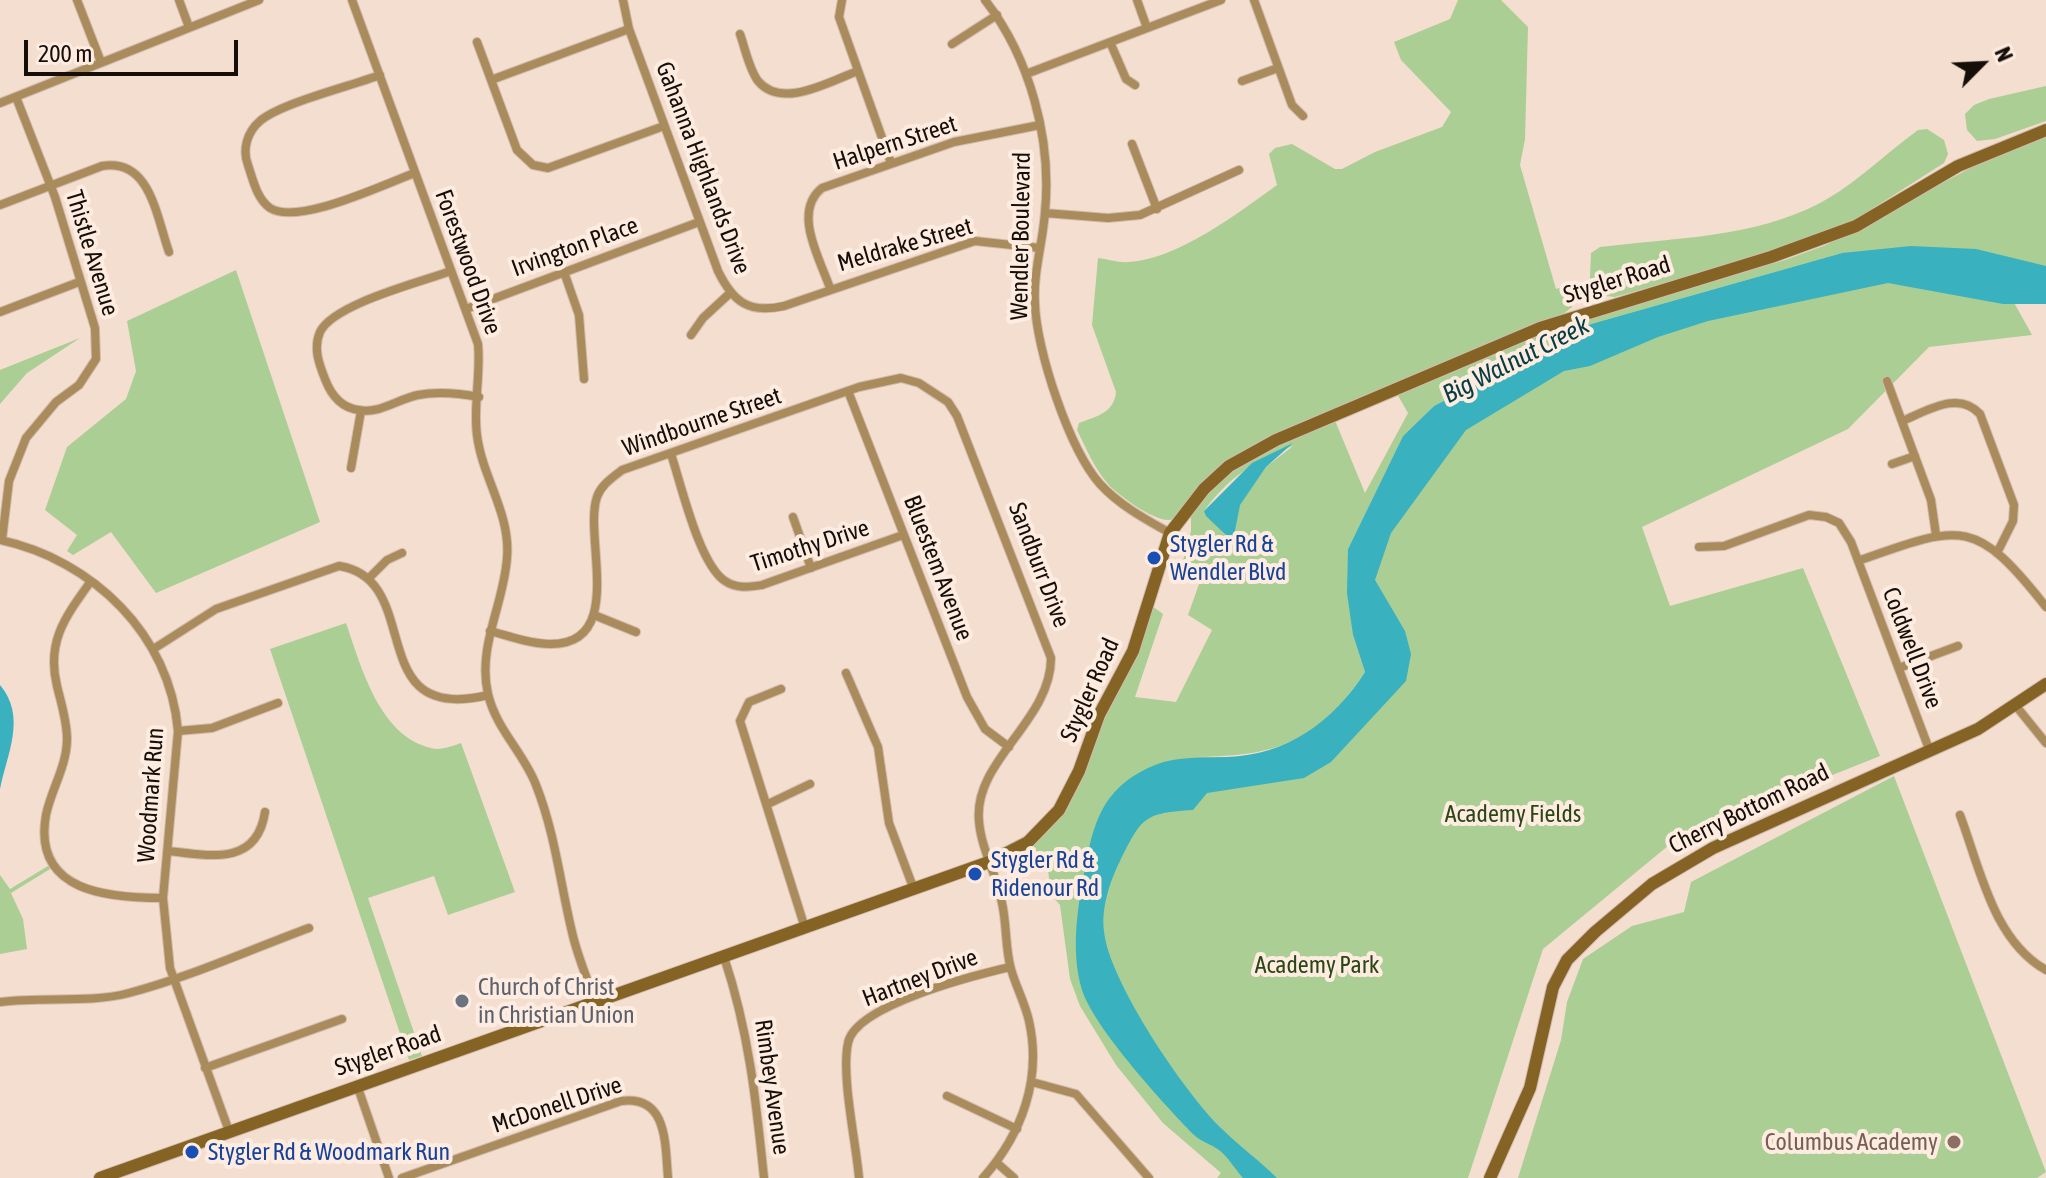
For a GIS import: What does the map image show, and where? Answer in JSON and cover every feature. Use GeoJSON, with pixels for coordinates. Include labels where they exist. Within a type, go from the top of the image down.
{"type":"FeatureCollection","features":[{"type":"Feature","properties":{"kind":"main road","name":"Stygler Road"},"geometry":{"type":"LineString","coordinates":[[100,1178],[989,862],[1028,842],[1054,816],[1068,795],[1099,715],[1133,651],[1170,533],[1217,476],[1247,454],[1566,318],[1771,257],[1856,226],[1958,166],[2046,130]]}},
{"type":"Feature","properties":{"kind":"main road","name":"Cherry Bottom Road"},"geometry":{"type":"LineString","coordinates":[[1490,1178],[1530,1088],[1553,987],[1567,960],[1595,932],[1652,884],[1713,848],[1978,729],[2046,684]]}},
{"type":"Feature","properties":{"kind":"street"},"geometry":{"type":"LineString","coordinates":[[77,0],[101,62]]}},
{"type":"Feature","properties":{"kind":"street"},"geometry":{"type":"LineString","coordinates":[[179,0],[189,27]]}},
{"type":"Feature","properties":{"kind":"street"},"geometry":{"type":"LineString","coordinates":[[0,103],[259,0]]}},
{"type":"Feature","properties":{"kind":"street","name":"Forestwood Drive"},"geometry":{"type":"LineString","coordinates":[[352,0],[478,344],[476,433],[505,524],[508,557],[490,631],[485,668],[488,695],[502,728],[535,781],[553,832],[572,934],[595,1001]]}},
{"type":"Feature","properties":{"kind":"street","name":"Gahanna Highlands Drive"},"geometry":{"type":"LineString","coordinates":[[623,0],[629,29],[699,222],[729,294],[747,306],[769,309],[784,306]]}},
{"type":"Feature","properties":{"kind":"street"},"geometry":{"type":"LineString","coordinates":[[842,0],[839,17],[891,163]]}},
{"type":"Feature","properties":{"kind":"street","name":"Wendler Boulevard"},"geometry":{"type":"LineString","coordinates":[[985,0],[997,15],[1026,74],[1040,125],[1046,170],[1045,213],[1034,301],[1040,348],[1073,434],[1100,484],[1129,509],[1170,533]]}},
{"type":"Feature","properties":{"kind":"street"},"geometry":{"type":"LineString","coordinates":[[1137,0],[1147,28]]}},
{"type":"Feature","properties":{"kind":"street"},"geometry":{"type":"LineString","coordinates":[[1026,74],[1221,0]]}},
{"type":"Feature","properties":{"kind":"street"},"geometry":{"type":"LineString","coordinates":[[1254,0],[1292,105],[1303,116]]}},
{"type":"Feature","properties":{"kind":"street"},"geometry":{"type":"LineString","coordinates":[[952,44],[997,15]]}},
{"type":"Feature","properties":{"kind":"street"},"geometry":{"type":"LineString","coordinates":[[491,80],[629,29]]}},
{"type":"Feature","properties":{"kind":"street"},"geometry":{"type":"LineString","coordinates":[[740,34],[758,81],[775,93],[798,92],[858,71]]}},
{"type":"Feature","properties":{"kind":"street"},"geometry":{"type":"LineString","coordinates":[[477,42],[517,150],[533,165],[548,168],[664,126]]}},
{"type":"Feature","properties":{"kind":"street"},"geometry":{"type":"LineString","coordinates":[[1110,42],[1126,79],[1135,85]]}},
{"type":"Feature","properties":{"kind":"street"},"geometry":{"type":"LineString","coordinates":[[1242,81],[1278,68]]}},
{"type":"Feature","properties":{"kind":"street"},"geometry":{"type":"LineString","coordinates":[[380,75],[260,121],[246,145],[246,160],[252,178],[259,196],[269,207],[282,213],[304,213],[415,173]]}},
{"type":"Feature","properties":{"kind":"street","name":"Thistle Avenue"},"geometry":{"type":"LineString","coordinates":[[1,540],[9,481],[26,438],[56,402],[79,385],[96,359],[95,328],[50,186],[16,97]]}},
{"type":"Feature","properties":{"kind":"street","name":"Halpern Street"},"geometry":{"type":"LineString","coordinates":[[830,288],[808,223],[809,203],[822,188],[954,142],[1040,125]]}},
{"type":"Feature","properties":{"kind":"street"},"geometry":{"type":"LineString","coordinates":[[1132,144],[1157,209]]}},
{"type":"Feature","properties":{"kind":"street"},"geometry":{"type":"LineString","coordinates":[[0,205],[102,166],[119,163],[135,170],[145,184],[169,252]]}},
{"type":"Feature","properties":{"kind":"street"},"geometry":{"type":"LineString","coordinates":[[1045,213],[1122,218],[1157,209],[1239,170]]}},
{"type":"Feature","properties":{"kind":"street","name":"Irvington Place"},"geometry":{"type":"LineString","coordinates":[[466,309],[699,222]]}},
{"type":"Feature","properties":{"kind":"street","name":"Meldrake Street"},"geometry":{"type":"LineString","coordinates":[[784,306],[975,241],[1040,248]]}},
{"type":"Feature","properties":{"kind":"street"},"geometry":{"type":"LineString","coordinates":[[451,271],[341,311],[329,319],[316,345],[330,391],[340,402],[361,411],[376,410],[417,395],[454,392],[479,397]]}},
{"type":"Feature","properties":{"kind":"street"},"geometry":{"type":"LineString","coordinates":[[564,272],[579,315],[584,379]]}},
{"type":"Feature","properties":{"kind":"street"},"geometry":{"type":"LineString","coordinates":[[0,312],[79,282]]}},
{"type":"Feature","properties":{"kind":"street"},"geometry":{"type":"LineString","coordinates":[[691,335],[703,318],[729,294]]}},
{"type":"Feature","properties":{"kind":"street","name":"Windbourne Street"},"geometry":{"type":"LineString","coordinates":[[594,615],[598,588],[594,514],[597,497],[606,482],[622,470],[848,391],[901,378],[919,383]]}},
{"type":"Feature","properties":{"kind":"street"},"geometry":{"type":"LineString","coordinates":[[1887,381],[1931,500],[1936,535]]}},
{"type":"Feature","properties":{"kind":"street","name":"Sandburr Drive"},"geometry":{"type":"LineString","coordinates":[[919,383],[948,402],[957,416],[1048,644],[1051,672],[1047,687],[984,788],[979,805],[979,822],[1002,903],[1010,967],[1029,1019],[1034,1049],[1032,1082],[1017,1129],[997,1163],[983,1178]]}},
{"type":"Feature","properties":{"kind":"street","name":"Bluestem Avenue"},"geometry":{"type":"LineString","coordinates":[[848,391],[967,697],[985,729],[1009,747]]}},
{"type":"Feature","properties":{"kind":"street"},"geometry":{"type":"LineString","coordinates":[[1902,421],[1951,402],[1972,405],[1980,414],[2014,505],[2013,521],[1998,551]]}},
{"type":"Feature","properties":{"kind":"street"},"geometry":{"type":"LineString","coordinates":[[351,468],[361,411]]}},
{"type":"Feature","properties":{"kind":"street","name":"Timothy Drive"},"geometry":{"type":"LineString","coordinates":[[671,454],[709,562],[728,584],[745,588],[762,585],[903,535]]}},
{"type":"Feature","properties":{"kind":"street"},"geometry":{"type":"LineString","coordinates":[[1892,464],[1915,456]]}},
{"type":"Feature","properties":{"kind":"street"},"geometry":{"type":"LineString","coordinates":[[1699,547],[1724,546],[1809,515],[1834,521],[1839,511]]}},
{"type":"Feature","properties":{"kind":"street"},"geometry":{"type":"LineString","coordinates":[[793,517],[811,568]]}},
{"type":"Feature","properties":{"kind":"street","name":"Coldwell Drive"},"geometry":{"type":"LineString","coordinates":[[1834,521],[1851,542],[1929,749]]}},
{"type":"Feature","properties":{"kind":"street"},"geometry":{"type":"LineString","coordinates":[[1858,561],[1936,535],[1967,536],[1998,551],[2046,607]]}},
{"type":"Feature","properties":{"kind":"street","name":"Woodmark Run"},"geometry":{"type":"LineString","coordinates":[[1,540],[40,552],[91,581],[130,614],[155,648],[176,711],[178,731],[163,898],[173,978],[229,1131]]}},
{"type":"Feature","properties":{"kind":"street"},"geometry":{"type":"LineString","coordinates":[[369,578],[387,560],[402,553]]}},
{"type":"Feature","properties":{"kind":"street"},"geometry":{"type":"LineString","coordinates":[[155,648],[216,609],[317,571],[339,566],[355,568],[369,578],[381,596],[412,678],[421,688],[443,701],[463,701],[488,695]]}},
{"type":"Feature","properties":{"kind":"street"},"geometry":{"type":"LineString","coordinates":[[91,581],[64,618],[55,637],[52,659],[67,740],[46,814],[46,840],[54,864],[65,877],[89,892],[163,898]]}},
{"type":"Feature","properties":{"kind":"street"},"geometry":{"type":"LineString","coordinates":[[490,631],[553,644],[570,641],[584,630],[594,615],[636,632]]}},
{"type":"Feature","properties":{"kind":"street"},"geometry":{"type":"LineString","coordinates":[[1899,668],[1958,646]]}},
{"type":"Feature","properties":{"kind":"street"},"geometry":{"type":"LineString","coordinates":[[846,673],[878,747],[889,823],[913,887]]}},
{"type":"Feature","properties":{"kind":"street"},"geometry":{"type":"LineString","coordinates":[[781,689],[749,702],[740,721],[768,804],[784,870],[805,928]]}},
{"type":"Feature","properties":{"kind":"street"},"geometry":{"type":"LineString","coordinates":[[178,731],[212,728],[278,703]]}},
{"type":"Feature","properties":{"kind":"street"},"geometry":{"type":"LineString","coordinates":[[2016,706],[2046,743]]}},
{"type":"Feature","properties":{"kind":"street"},"geometry":{"type":"LineString","coordinates":[[768,804],[810,784]]}},
{"type":"Feature","properties":{"kind":"street"},"geometry":{"type":"LineString","coordinates":[[169,851],[233,854],[254,843],[263,829],[265,812]]}},
{"type":"Feature","properties":{"kind":"street"},"geometry":{"type":"LineString","coordinates":[[1960,815],[2008,936],[2016,948],[2046,970]]}},
{"type":"Feature","properties":{"kind":"street"},"geometry":{"type":"LineString","coordinates":[[0,1002],[25,998],[91,999],[128,993],[309,928]]}},
{"type":"Feature","properties":{"kind":"street","name":"Rimbey Avenue"},"geometry":{"type":"LineString","coordinates":[[724,957],[741,1009],[751,1054],[764,1178]]}},
{"type":"Feature","properties":{"kind":"street","name":"Hartney Drive"},"geometry":{"type":"LineString","coordinates":[[859,1178],[849,1074],[848,1043],[854,1028],[866,1017],[888,1007],[1010,967]]}},
{"type":"Feature","properties":{"kind":"street"},"geometry":{"type":"LineString","coordinates":[[205,1068],[342,1019]]}},
{"type":"Feature","properties":{"kind":"street"},"geometry":{"type":"LineString","coordinates":[[1032,1082],[1076,1094],[1149,1178]]}},
{"type":"Feature","properties":{"kind":"street"},"geometry":{"type":"LineString","coordinates":[[357,1085],[389,1178]]}},
{"type":"Feature","properties":{"kind":"street"},"geometry":{"type":"LineString","coordinates":[[947,1096],[1017,1129]]}},
{"type":"Feature","properties":{"kind":"street","name":"McDonell Drive"},"geometry":{"type":"LineString","coordinates":[[402,1178],[611,1104],[635,1099],[649,1103],[659,1115],[668,1178]]}},
{"type":"Feature","properties":{"kind":"street"},"geometry":{"type":"LineString","coordinates":[[997,1163],[1014,1178]]}},
{"type":"Feature","properties":{"kind":"green space"},"geometry":{"type":"Polygon","coordinates":[[[1458,0],[1501,0],[1528,27],[1525,139],[1520,165],[1556,289],[1569,285],[1572,307],[1562,315],[1240,453],[1173,519],[1159,518],[1140,508],[1104,479],[1077,430],[1079,423],[1108,409],[1116,392],[1092,325],[1098,258],[1125,262],[1148,259],[1207,233],[1277,185],[1269,154],[1275,148],[1292,144],[1335,169],[1342,169],[1375,152],[1442,127],[1451,112],[1401,60],[1394,42],[1450,19],[1458,0]]]}},
{"type":"Feature","properties":{"kind":"green space"},"geometry":{"type":"Polygon","coordinates":[[[2046,86],[2046,121],[1995,139],[1977,141],[1967,130],[1965,114],[1974,105],[2046,86]]]}},
{"type":"Feature","properties":{"kind":"green space"},"geometry":{"type":"Polygon","coordinates":[[[1927,129],[1944,140],[1948,154],[1944,163],[1842,228],[1778,251],[1615,297],[1605,296],[1590,278],[1591,253],[1600,247],[1712,235],[1794,215],[1833,195],[1918,130],[1927,129]]]}},
{"type":"Feature","properties":{"kind":"green space","name":"Academy Park"},"geometry":{"type":"Polygon","coordinates":[[[2046,135],[2046,266],[1842,253],[1591,324],[1434,406],[1403,436],[1348,549],[1353,635],[1365,672],[1330,715],[1293,741],[1249,753],[1194,756],[1285,759],[1372,687],[1363,582],[1460,409],[1769,287],[1996,270],[2032,335],[1929,347],[1848,429],[1642,527],[1670,606],[1803,568],[1880,756],[1680,836],[1543,949],[1468,1178],[1217,1178],[1221,1173],[1163,1123],[1116,1065],[1080,1006],[1070,979],[1060,905],[1051,895],[1047,861],[1003,870],[1006,862],[1048,831],[1061,816],[1136,651],[1152,606],[1163,614],[1135,697],[1176,702],[1212,630],[1188,615],[1204,570],[1183,561],[1191,531],[1191,512],[1231,469],[1334,418],[1365,493],[1408,413],[1396,392],[1596,313],[1785,260],[1826,245],[1982,162],[2046,135]],[[1293,446],[1243,471],[1204,511],[1227,537],[1234,536],[1239,505],[1266,467],[1293,446]]]}},
{"type":"Feature","properties":{"kind":"green space"},"geometry":{"type":"Polygon","coordinates":[[[236,270],[320,522],[156,593],[111,532],[73,555],[67,551],[77,535],[45,510],[67,447],[126,399],[136,371],[127,321],[236,270]]]}},
{"type":"Feature","properties":{"kind":"green space"},"geometry":{"type":"Polygon","coordinates":[[[80,338],[27,373],[0,404],[0,370],[80,338]]]}},
{"type":"Feature","properties":{"kind":"green space"},"geometry":{"type":"Polygon","coordinates":[[[346,623],[375,697],[398,729],[413,741],[435,749],[461,743],[515,892],[448,915],[434,876],[368,898],[422,1056],[409,1060],[270,649],[346,623]]]}},
{"type":"Feature","properties":{"kind":"green space"},"geometry":{"type":"Polygon","coordinates":[[[1894,776],[2046,1172],[2037,1178],[1518,1178],[1561,1040],[1567,1002],[1583,959],[1632,926],[1684,912],[1691,882],[1894,776]]]}},
{"type":"Feature","properties":{"kind":"green space"},"geometry":{"type":"Polygon","coordinates":[[[53,863],[55,866],[11,893],[23,919],[27,949],[0,954],[0,875],[10,889],[53,863]]]}},
{"type":"Feature","properties":{"kind":"water"},"geometry":{"type":"Polygon","coordinates":[[[1911,246],[1976,249],[2046,266],[2046,304],[2003,304],[1888,283],[1708,321],[1658,337],[1590,366],[1564,371],[1466,430],[1391,533],[1375,580],[1405,631],[1411,654],[1406,681],[1331,762],[1304,778],[1207,793],[1193,810],[1154,816],[1140,826],[1120,861],[1107,895],[1103,922],[1109,952],[1119,978],[1151,1036],[1189,1091],[1222,1129],[1277,1178],[1243,1178],[1222,1153],[1193,1134],[1148,1085],[1100,1024],[1082,990],[1076,943],[1083,879],[1094,830],[1114,792],[1139,773],[1164,762],[1249,755],[1289,742],[1323,720],[1352,690],[1365,672],[1353,635],[1347,593],[1348,549],[1403,436],[1434,406],[1591,324],[1842,253],[1911,246]]]}},
{"type":"Feature","properties":{"kind":"water"},"geometry":{"type":"Polygon","coordinates":[[[1293,443],[1266,467],[1240,505],[1234,536],[1230,539],[1204,511],[1252,463],[1293,443]]]}},
{"type":"Feature","properties":{"kind":"water"},"geometry":{"type":"Polygon","coordinates":[[[0,685],[8,697],[14,723],[0,789],[0,685]]]}},
{"type":"Feature","properties":{"kind":"place","name":"Stygler Rd & Wendler Blvd"},"geometry":{"type":"Point","coordinates":[1154,558]}},
{"type":"Feature","properties":{"kind":"place","name":"Stygler Rd & Ridenour Rd"},"geometry":{"type":"Point","coordinates":[975,874]}},
{"type":"Feature","properties":{"kind":"place","name":"Church of Christ in Christian Union"},"geometry":{"type":"Point","coordinates":[462,1001]}},
{"type":"Feature","properties":{"kind":"place","name":"Columbus Academy"},"geometry":{"type":"Point","coordinates":[1954,1142]}},
{"type":"Feature","properties":{"kind":"place","name":"Stygler Rd & Woodmark Run"},"geometry":{"type":"Point","coordinates":[192,1152]}},
{"type":"Feature","properties":{"kind":"water label","name":"Big Walnut Creek"},"geometry":{"type":"Point","coordinates":[1516,360]}},
{"type":"Feature","properties":{"kind":"park label","name":"Academy Fields"},"geometry":{"type":"Point","coordinates":[1513,814]}}]}
